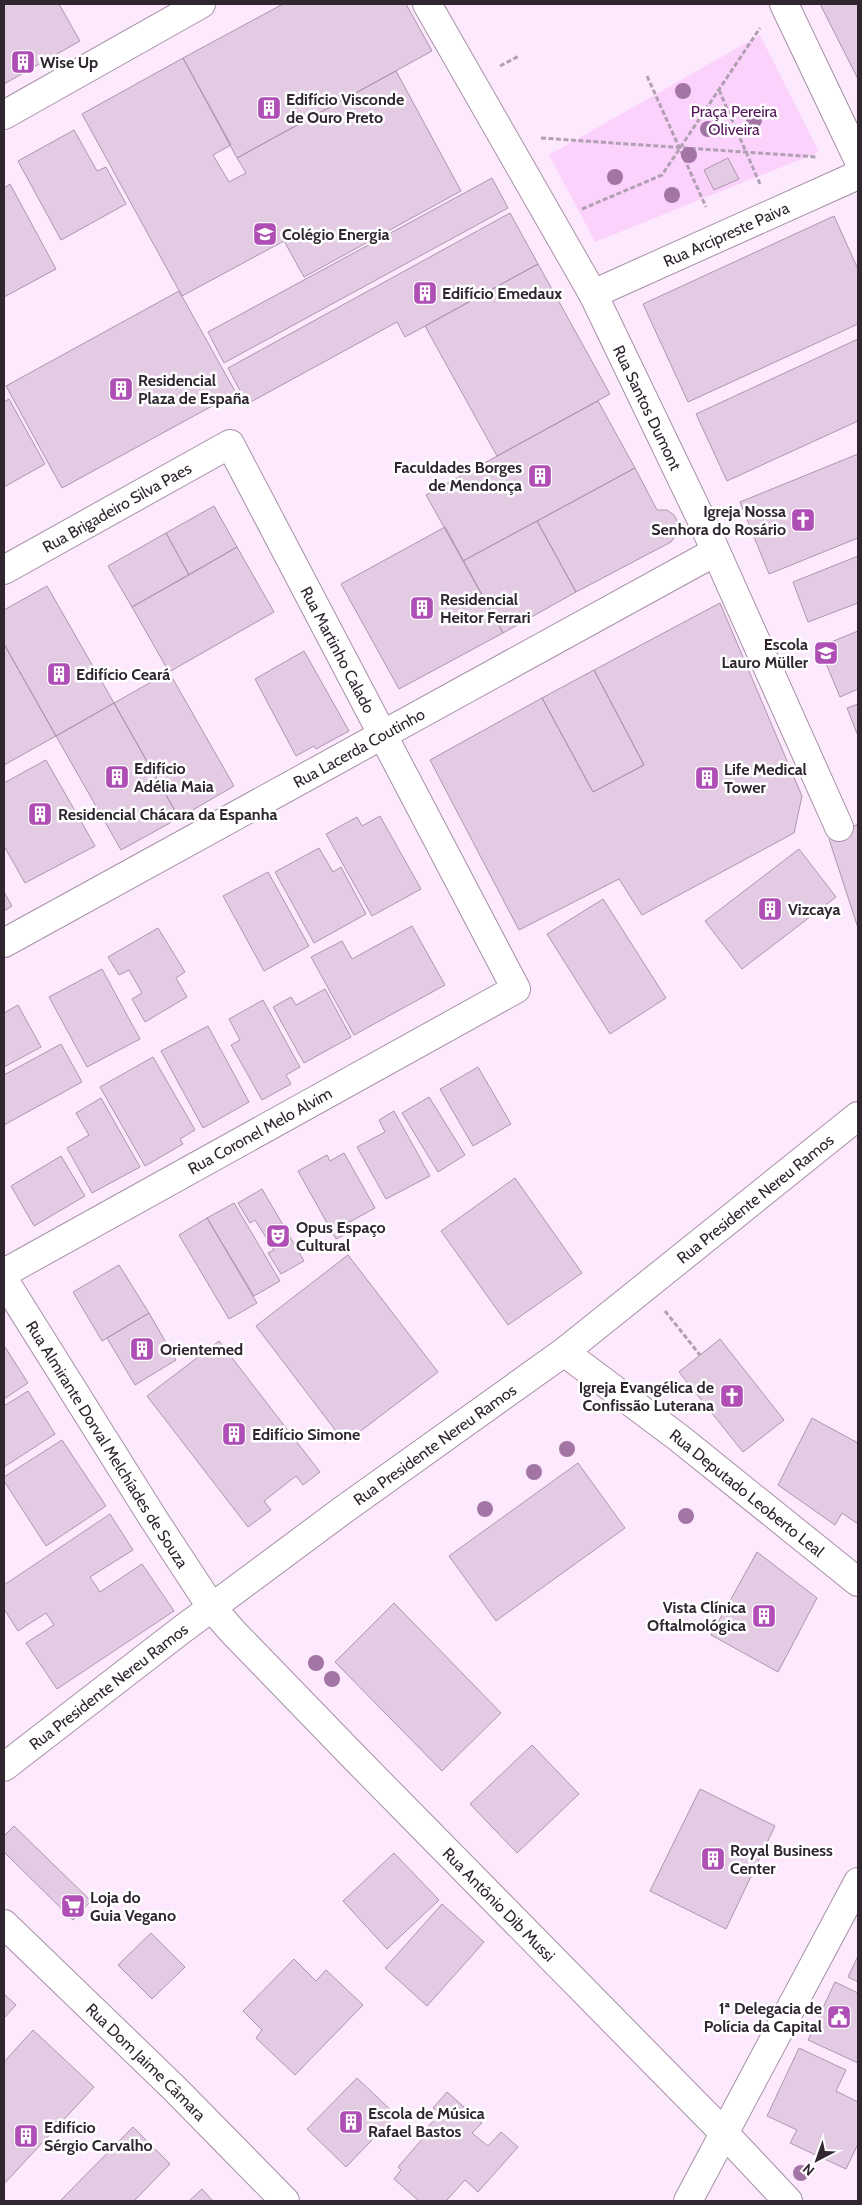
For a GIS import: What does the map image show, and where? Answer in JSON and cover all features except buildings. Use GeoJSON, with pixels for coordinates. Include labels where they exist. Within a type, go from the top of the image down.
{"type":"FeatureCollection","features":[{"type":"Feature","properties":{"kind":"street"},"geometry":{"type":"LineString","coordinates":[[4,115],[201,4]]}},
{"type":"Feature","properties":{"kind":"street","name":"Rua Santos Dumont"},"geometry":{"type":"LineString","coordinates":[[427,4],[593,294],[715,552],[839,827]]}},
{"type":"Feature","properties":{"kind":"street"},"geometry":{"type":"LineString","coordinates":[[784,4],[858,159]]}},
{"type":"Feature","properties":{"kind":"street","name":"Rua Arcipreste Paiva"},"geometry":{"type":"LineString","coordinates":[[593,294],[858,176]]}},
{"type":"Feature","properties":{"kind":"street","name":"Rua Brigadeiro Silva Paes"},"geometry":{"type":"LineString","coordinates":[[4,570],[230,444]]}},
{"type":"Feature","properties":{"kind":"street","name":"Rua Martinho Calado"},"geometry":{"type":"LineString","coordinates":[[230,444],[516,989]]}},
{"type":"Feature","properties":{"kind":"street","name":"Rua Lacerda Coutinho"},"geometry":{"type":"LineString","coordinates":[[4,943],[715,552]]}},
{"type":"Feature","properties":{"kind":"street","name":"Rua Coronel Melo Alvim"},"geometry":{"type":"LineString","coordinates":[[4,1273],[516,989]]}},
{"type":"Feature","properties":{"kind":"street","name":"Rua Presidente Nereu Ramos"},"geometry":{"type":"LineString","coordinates":[[4,1767],[212,1608],[564,1352],[858,1116]]}},
{"type":"Feature","properties":{"kind":"street","name":"Rua Almirante Dorval Melchíades de Souza"},"geometry":{"type":"LineString","coordinates":[[4,1280],[153,1518],[212,1608]]}},
{"type":"Feature","properties":{"kind":"street","name":"Rua Deputado Leoberto Leal"},"geometry":{"type":"LineString","coordinates":[[564,1352],[679,1438],[858,1582]]}},
{"type":"Feature","properties":{"kind":"street","name":"Rua Antônio Dib Mussi"},"geometry":{"type":"LineString","coordinates":[[212,1608],[232,1632],[724,2133],[788,2201]]}},
{"type":"Feature","properties":{"kind":"street"},"geometry":{"type":"LineString","coordinates":[[688,2201],[858,1882]]}},
{"type":"Feature","properties":{"kind":"street","name":"Rua Dom Jaime Câmara"},"geometry":{"type":"LineString","coordinates":[[4,1924],[174,2088],[285,2201]]}},
{"type":"Feature","properties":{"kind":"path"},"geometry":{"type":"LineString","coordinates":[[576,212],[662,175],[755,35]]}},
{"type":"Feature","properties":{"kind":"path"},"geometry":{"type":"LineString","coordinates":[[494,69],[519,56]]}},
{"type":"Feature","properties":{"kind":"path"},"geometry":{"type":"LineString","coordinates":[[646,76],[708,213]]}},
{"type":"Feature","properties":{"kind":"path"},"geometry":{"type":"LineString","coordinates":[[718,90],[762,189]]}},
{"type":"Feature","properties":{"kind":"path"},"geometry":{"type":"LineString","coordinates":[[533,138],[824,157]]}},
{"type":"Feature","properties":{"kind":"path"},"geometry":{"type":"LineString","coordinates":[[661,1306],[700,1355]]}},
{"type":"Feature","properties":{"kind":"green space","name":"Praça Pereira Oliveira"},"geometry":{"type":"Polygon","coordinates":[[[760,35],[819,152],[595,242],[549,155],[760,35]]]}},
{"type":"Feature","properties":{"kind":"place","name":"Wise Up"},"geometry":{"type":"Point","coordinates":[23,62]}},
{"type":"Feature","properties":{"kind":"place","name":"Edifício Visconde de Ouro Preto"},"geometry":{"type":"Point","coordinates":[269,108]}},
{"type":"Feature","properties":{"kind":"place","name":"Colégio Energia"},"geometry":{"type":"Point","coordinates":[265,234]}},
{"type":"Feature","properties":{"kind":"place","name":"Edifício Emedaux"},"geometry":{"type":"Point","coordinates":[425,293]}},
{"type":"Feature","properties":{"kind":"place","name":"Residencial Plaza de España"},"geometry":{"type":"Point","coordinates":[121,389]}},
{"type":"Feature","properties":{"kind":"place","name":"Faculdades Borges de Mendonça"},"geometry":{"type":"Point","coordinates":[540,476]}},
{"type":"Feature","properties":{"kind":"place","name":"Igreja Nossa Senhora do Rosário"},"geometry":{"type":"Point","coordinates":[803,520]}},
{"type":"Feature","properties":{"kind":"place","name":"Residencial Heitor Ferrari"},"geometry":{"type":"Point","coordinates":[422,608]}},
{"type":"Feature","properties":{"kind":"place","name":"Escola Lauro Müller"},"geometry":{"type":"Point","coordinates":[826,653]}},
{"type":"Feature","properties":{"kind":"place","name":"Edifício Ceará"},"geometry":{"type":"Point","coordinates":[59,674]}},
{"type":"Feature","properties":{"kind":"place","name":"Edifício Adélia Maia"},"geometry":{"type":"Point","coordinates":[117,777]}},
{"type":"Feature","properties":{"kind":"place","name":"Life Medical Tower"},"geometry":{"type":"Point","coordinates":[707,778]}},
{"type":"Feature","properties":{"kind":"place","name":"Residencial Chácara da Espanha"},"geometry":{"type":"Point","coordinates":[40,814]}},
{"type":"Feature","properties":{"kind":"place","name":"Vizcaya"},"geometry":{"type":"Point","coordinates":[770,909]}},
{"type":"Feature","properties":{"kind":"place","name":"Opus Espaço Cultural"},"geometry":{"type":"Point","coordinates":[278,1236]}},
{"type":"Feature","properties":{"kind":"place","name":"Orientemed"},"geometry":{"type":"Point","coordinates":[142,1349]}},
{"type":"Feature","properties":{"kind":"place","name":"Igreja Evangélica de Confissão Luterana"},"geometry":{"type":"Point","coordinates":[732,1396]}},
{"type":"Feature","properties":{"kind":"place","name":"Edifício Simone"},"geometry":{"type":"Point","coordinates":[234,1434]}},
{"type":"Feature","properties":{"kind":"place","name":"Vista Clínica Oftalmológica"},"geometry":{"type":"Point","coordinates":[764,1616]}},
{"type":"Feature","properties":{"kind":"place","name":"Royal Business Center"},"geometry":{"type":"Point","coordinates":[713,1859]}},
{"type":"Feature","properties":{"kind":"place","name":"Loja do Guia Vegano"},"geometry":{"type":"Point","coordinates":[73,1906]}},
{"type":"Feature","properties":{"kind":"place","name":"1ª Delegacia de Polícia da Capital"},"geometry":{"type":"Point","coordinates":[839,2017]}},
{"type":"Feature","properties":{"kind":"place","name":"Escola de Música Rafael Bastos"},"geometry":{"type":"Point","coordinates":[351,2122]}},
{"type":"Feature","properties":{"kind":"place","name":"Edifício Sérgio Carvalho"},"geometry":{"type":"Point","coordinates":[26,2136]}}]}
